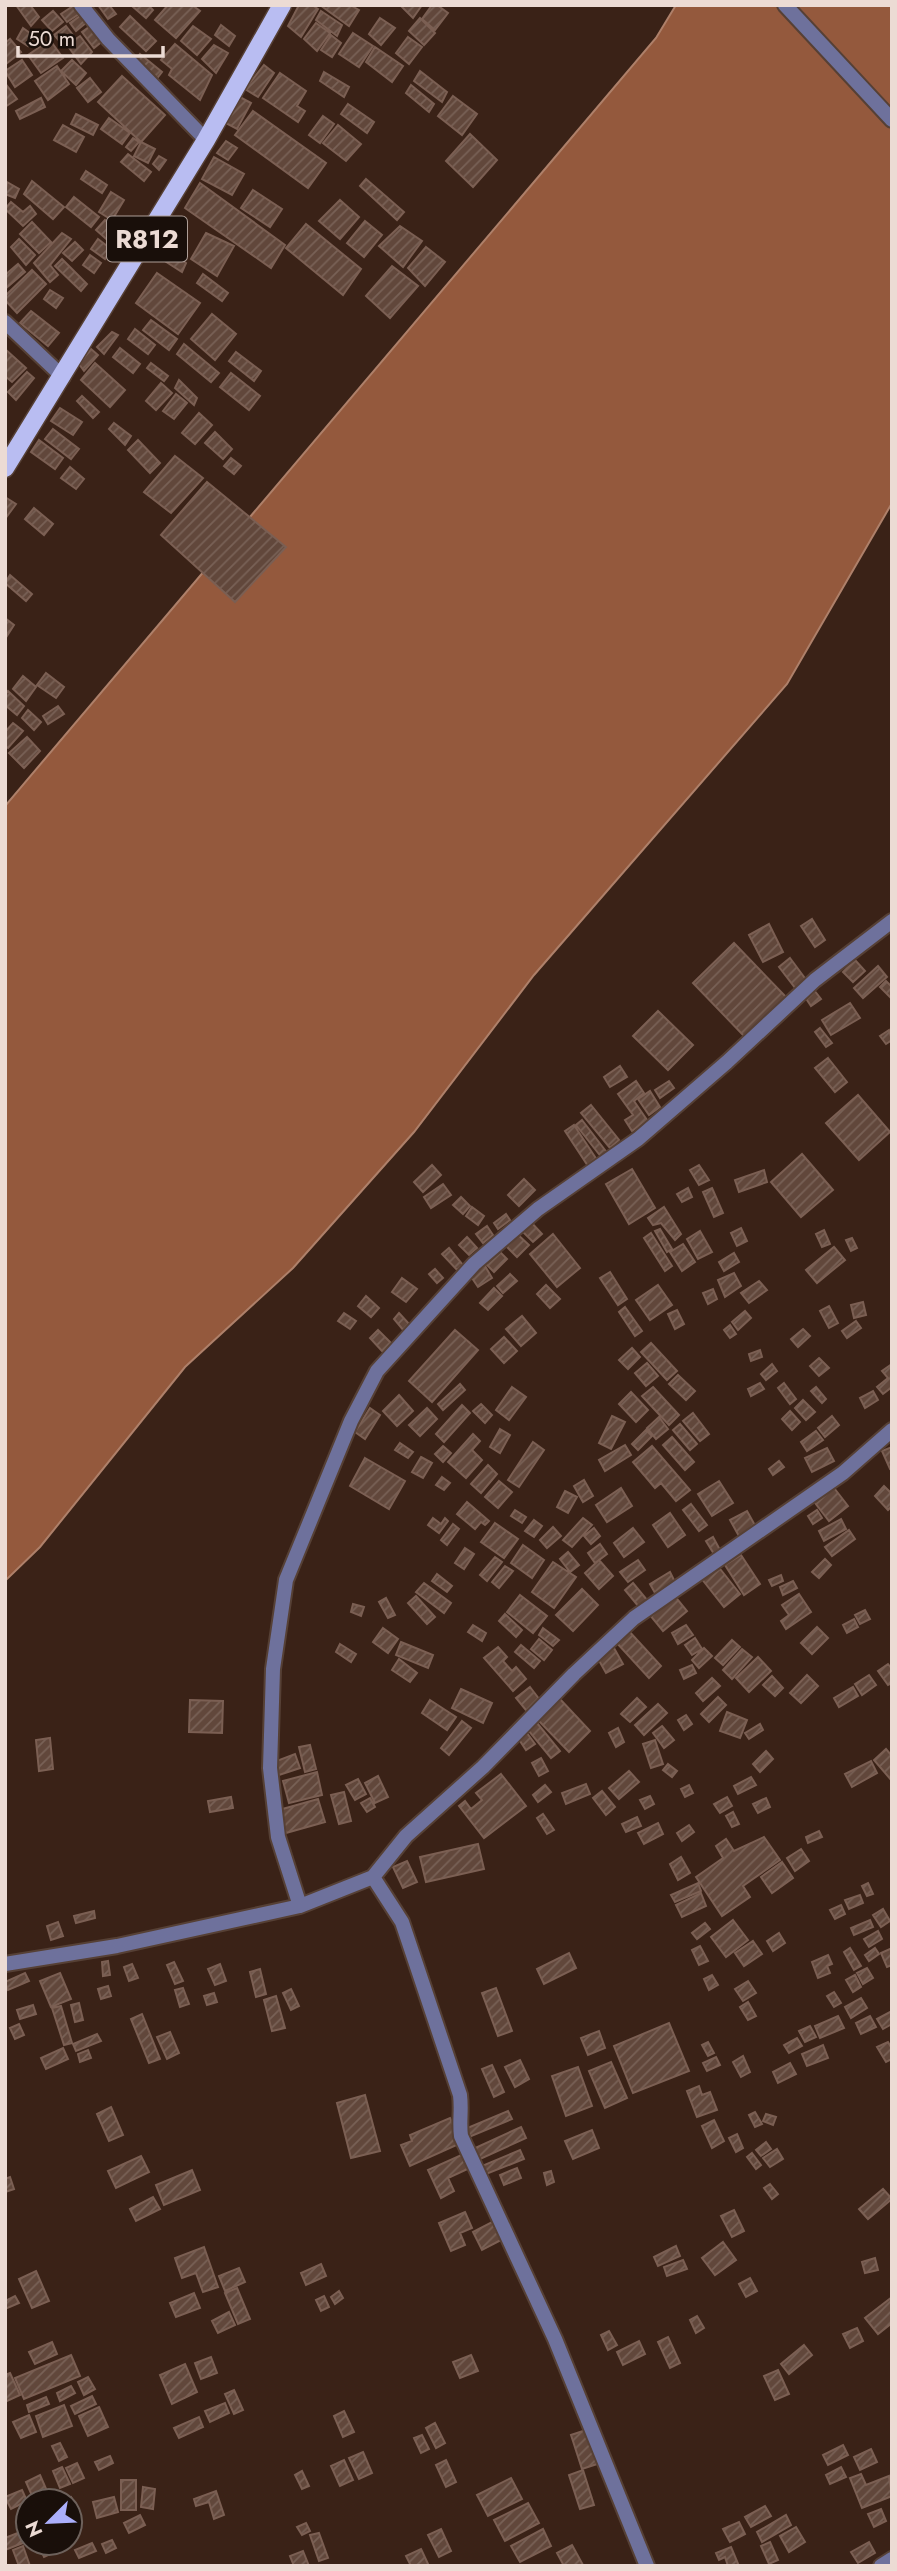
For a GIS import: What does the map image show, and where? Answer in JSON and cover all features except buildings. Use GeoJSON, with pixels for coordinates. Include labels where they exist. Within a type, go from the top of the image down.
{"type":"FeatureCollection","features":[{"type":"Feature","properties":{"kind":"main road","name":"R812"},"geometry":{"type":"LineString","coordinates":[[5,468],[206,140],[282,5]]}},
{"type":"Feature","properties":{"kind":"street"},"geometry":{"type":"LineString","coordinates":[[81,5],[108,39],[206,140]]}},
{"type":"Feature","properties":{"kind":"street"},"geometry":{"type":"LineString","coordinates":[[785,5],[892,120]]}},
{"type":"Feature","properties":{"kind":"street"},"geometry":{"type":"LineString","coordinates":[[5,322],[63,377]]}},
{"type":"Feature","properties":{"kind":"street"},"geometry":{"type":"LineString","coordinates":[[300,1906],[278,1837],[270,1768],[273,1669],[286,1580],[351,1421],[377,1371],[474,1264],[519,1224],[638,1139],[727,1062],[815,980],[892,921]]}},
{"type":"Feature","properties":{"kind":"street"},"geometry":{"type":"LineString","coordinates":[[5,1964],[117,1946],[300,1906],[373,1877],[406,1836],[483,1767],[574,1674],[634,1618],[843,1473],[892,1430]]}},
{"type":"Feature","properties":{"kind":"street"},"geometry":{"type":"LineString","coordinates":[[373,1877],[402,1922],[412,1949],[460,2095],[462,2110],[458,2121],[461,2136],[555,2339],[648,2566]]}},
{"type":"Feature","properties":{"kind":"street"},"geometry":{"type":"LineString","coordinates":[[881,2566],[892,2559]]}},
{"type":"Feature","properties":{"kind":"shaded area"},"geometry":{"type":"Polygon","coordinates":[[[676,5],[892,5],[892,503],[787,684],[534,975],[414,1132],[293,1268],[185,1367],[40,1547],[5,1581],[5,806],[656,38],[676,5]]]}}]}
